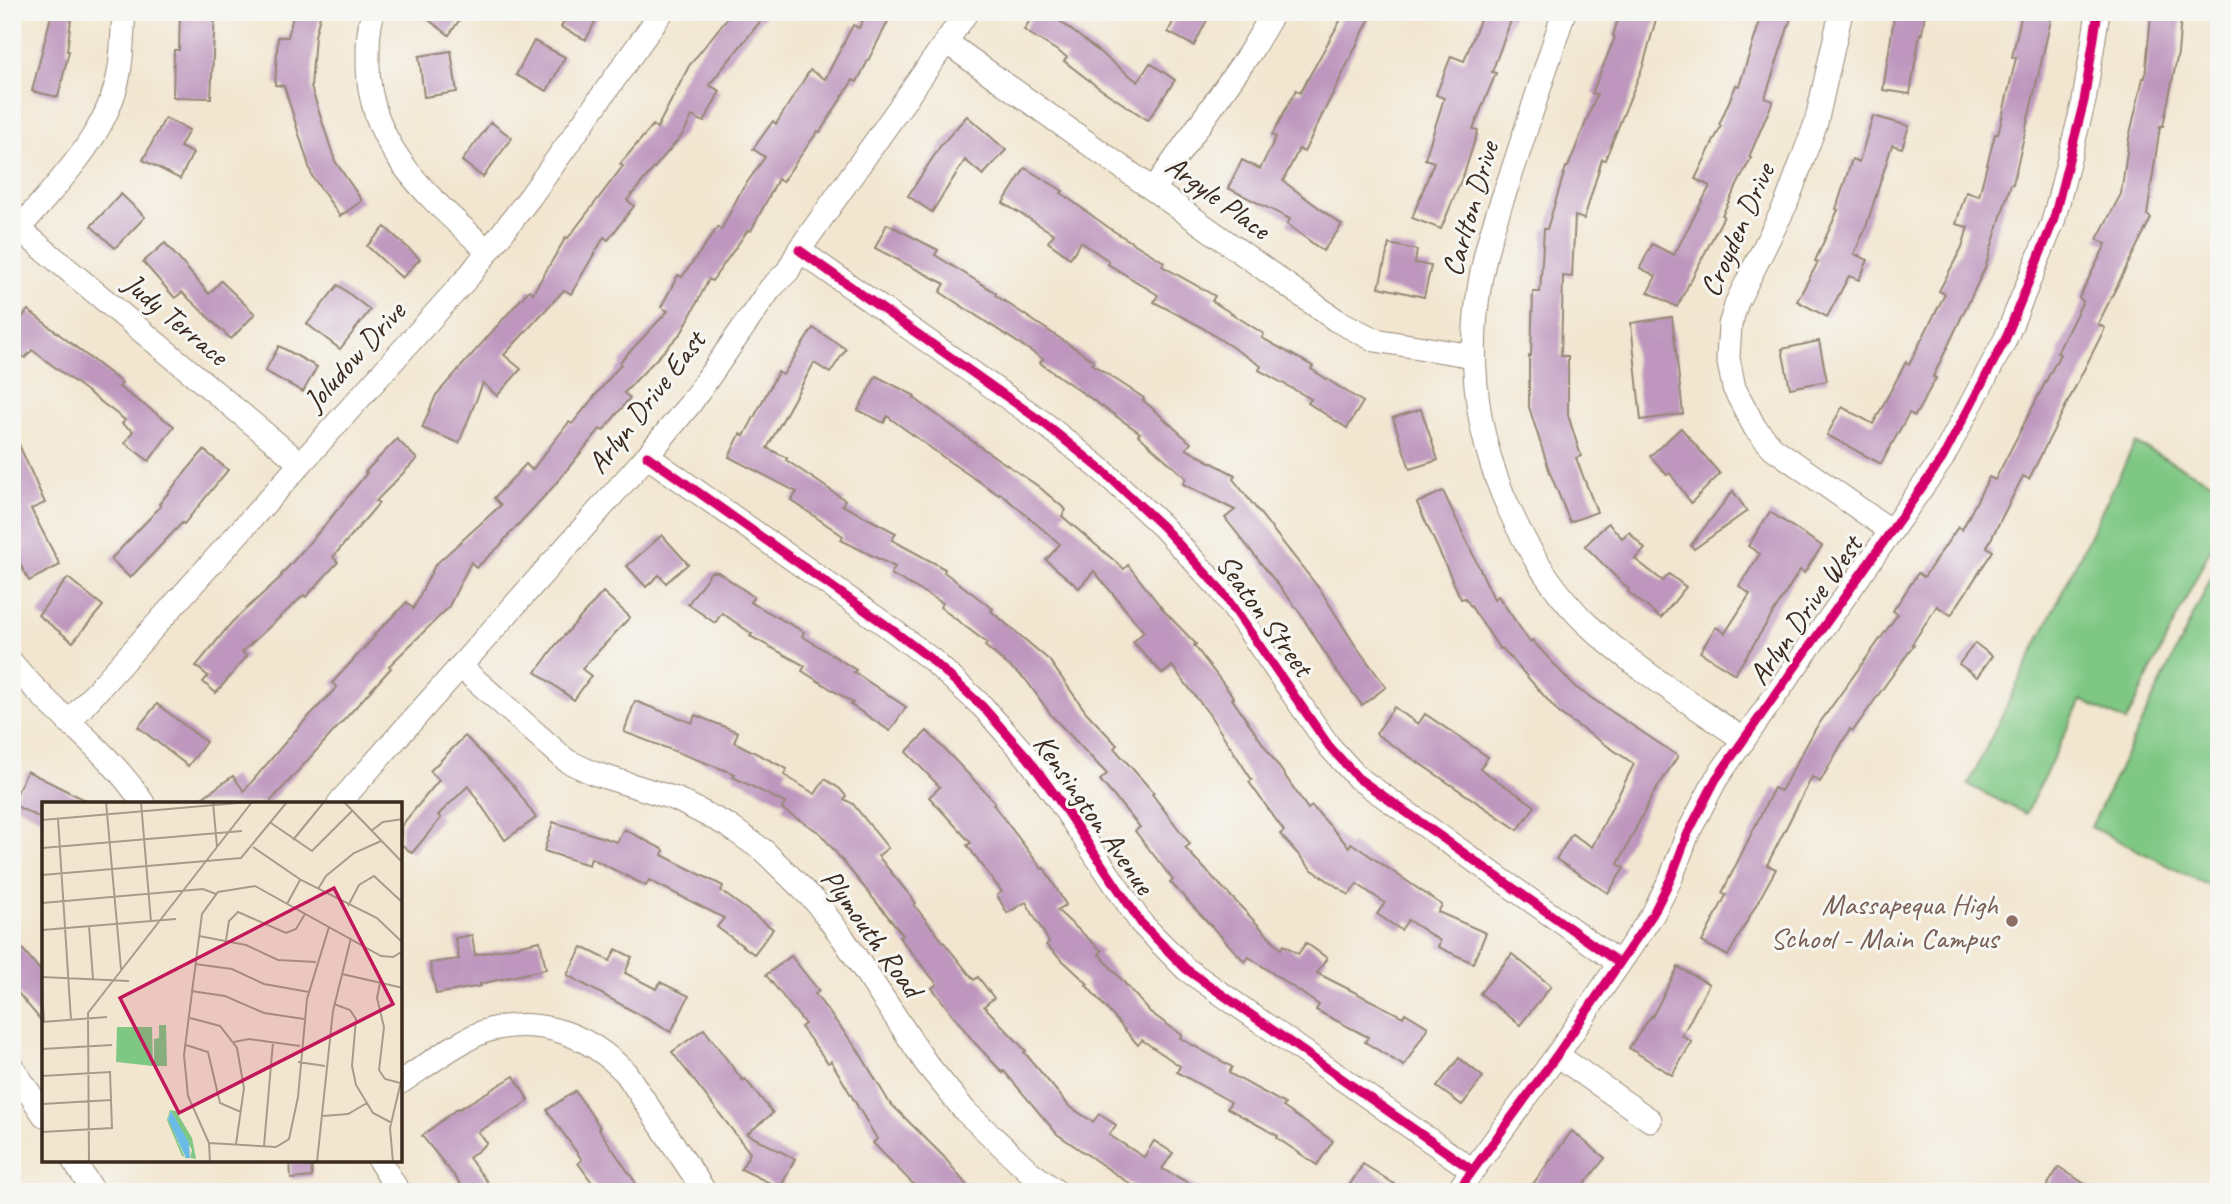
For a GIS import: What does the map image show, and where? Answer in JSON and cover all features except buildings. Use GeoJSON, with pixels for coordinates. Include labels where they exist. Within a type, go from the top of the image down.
{"type":"FeatureCollection","features":[{"type":"Feature","properties":{"kind":"street"},"geometry":{"type":"LineString","coordinates":[[15,226],[82,154],[106,116],[118,80],[124,12]]}},
{"type":"Feature","properties":{"kind":"street"},"geometry":{"type":"LineString","coordinates":[[373,12],[368,28],[367,80],[384,138],[425,193],[487,250]]}},
{"type":"Feature","properties":{"kind":"street","name":"Joludow Drive"},"geometry":{"type":"LineString","coordinates":[[69,722],[469,276],[530,197],[662,12]]}},
{"type":"Feature","properties":{"kind":"street","name":"Arlyn Drive East"},"geometry":{"type":"LineString","coordinates":[[340,802],[690,404],[770,289],[788,271],[799,250],[967,12]]}},
{"type":"Feature","properties":{"kind":"street"},"geometry":{"type":"LineString","coordinates":[[1154,189],[1249,54],[1274,12]]}},
{"type":"Feature","properties":{"kind":"street","name":"Carlton Drive"},"geometry":{"type":"LineString","coordinates":[[1564,12],[1486,251],[1477,292],[1473,356],[1482,432],[1496,481],[1526,546],[1587,624],[1632,662],[1744,740]]}},
{"type":"Feature","properties":{"kind":"street","name":"Croyden Drive"},"geometry":{"type":"LineString","coordinates":[[1841,12],[1816,122],[1786,204],[1737,303],[1730,325],[1728,358],[1734,388],[1755,428],[1773,448],[1891,531]]}},
{"type":"Feature","properties":{"kind":"street","name":"Arlyn Drive West"},"geometry":{"type":"LineString","coordinates":[[1457,1192],[1557,1055],[1653,914],[1671,878],[1688,833],[1716,779],[1942,459],[2005,340],[2048,234],[2084,101],[2098,12]]}},
{"type":"Feature","properties":{"kind":"street","name":"Argyle Place"},"geometry":{"type":"LineString","coordinates":[[946,42],[1346,325],[1375,340],[1473,356]]}},
{"type":"Feature","properties":{"kind":"street","name":"Judy Terrace"},"geometry":{"type":"LineString","coordinates":[[15,226],[300,463]]}},
{"type":"Feature","properties":{"kind":"street","name":"Seaton Street"},"geometry":{"type":"LineString","coordinates":[[799,250],[1045,424],[1103,471],[1163,526],[1221,590],[1329,746],[1358,778],[1619,963]]}},
{"type":"Feature","properties":{"kind":"street","name":"Kensington Avenue"},"geometry":{"type":"LineString","coordinates":[[647,456],[886,625],[932,660],[982,706],[1028,758],[1141,923],[1185,969],[1472,1170]]}},
{"type":"Feature","properties":{"kind":"street"},"geometry":{"type":"LineString","coordinates":[[12,663],[28,683],[127,778],[142,802]]}},
{"type":"Feature","properties":{"kind":"street","name":"Plymouth Road"},"geometry":{"type":"LineString","coordinates":[[461,667],[567,761],[593,773],[676,799],[727,825],[764,851],[816,902],[926,1063],[965,1111],[1030,1172],[1057,1192]]}},
{"type":"Feature","properties":{"kind":"street"},"geometry":{"type":"LineString","coordinates":[[402,1081],[445,1053],[488,1030],[524,1025],[560,1029],[586,1041],[613,1059],[626,1073],[705,1192]]}},
{"type":"Feature","properties":{"kind":"street"},"geometry":{"type":"LineString","coordinates":[[1557,1055],[1650,1120]]}},
{"type":"Feature","properties":{"kind":"street"},"geometry":{"type":"LineString","coordinates":[[12,1067],[42,1112]]}},
{"type":"Feature","properties":{"kind":"street"},"geometry":{"type":"LineString","coordinates":[[74,1162],[94,1192]]}},
{"type":"Feature","properties":{"kind":"street"},"geometry":{"type":"LineString","coordinates":[[380,1162],[399,1192]]}},
{"type":"Feature","properties":{"kind":"green space"},"geometry":{"type":"Polygon","coordinates":[[[2135,443],[2219,486],[2219,531],[2126,722],[2081,700],[2026,814],[1968,785],[2135,443]]]}},
{"type":"Feature","properties":{"kind":"green space"},"geometry":{"type":"Polygon","coordinates":[[[2219,562],[2219,891],[2091,827],[2219,562]]]}},
{"type":"Feature","properties":{"kind":"cycle path"},"geometry":{"type":"LineString","coordinates":[[1457,1192],[1557,1055],[1653,914],[1671,878],[1688,833],[1716,779],[1942,459],[2005,340],[2053,222],[2084,101],[2098,12]]}},
{"type":"Feature","properties":{"kind":"cycle path"},"geometry":{"type":"LineString","coordinates":[[799,250],[1045,424],[1103,471],[1162,526],[1221,590],[1329,746],[1358,778],[1619,963]]}},
{"type":"Feature","properties":{"kind":"cycle path"},"geometry":{"type":"LineString","coordinates":[[647,456],[886,625],[932,660],[982,706],[1028,758],[1141,923],[1186,969],[1472,1170]]}},
{"type":"Feature","properties":{"kind":"place","name":"Massapequa High School - Main Campus"},"geometry":{"type":"Point","coordinates":[2012,921]}}]}
